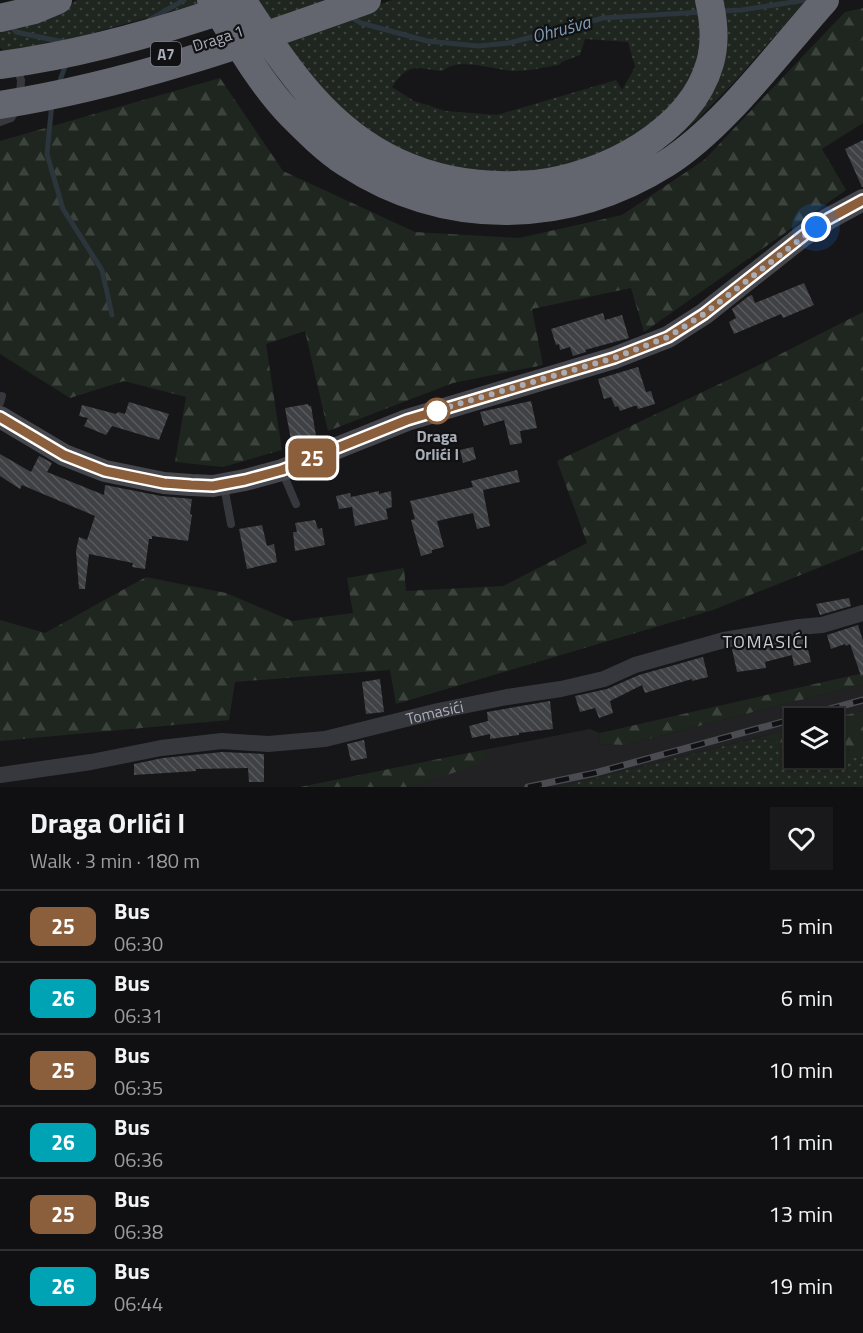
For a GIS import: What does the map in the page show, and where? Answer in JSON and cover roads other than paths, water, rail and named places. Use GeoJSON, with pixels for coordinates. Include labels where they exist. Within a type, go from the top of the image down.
{"type":"FeatureCollection","features":[{"type":"Feature","properties":{"kind":"highway"},"geometry":{"type":"LineString","coordinates":[[0,18],[34,10],[58,0]]}},
{"type":"Feature","properties":{"kind":"highway"},"geometry":{"type":"LineString","coordinates":[[211,0],[271,68],[366,144],[398,162],[431,174],[466,182],[501,186],[537,184],[573,176],[618,159],[652,139],[684,109],[704,80],[714,44],[714,26],[709,0]]}},
{"type":"Feature","properties":{"kind":"highway"},"geometry":{"type":"LineString","coordinates":[[242,0],[290,114],[344,163],[376,181],[409,195],[446,206],[483,211],[519,212],[555,208],[589,199],[623,186],[668,162],[708,129],[738,99],[825,0]]}},
{"type":"Feature","properties":{"kind":"highway","name":"Draga 1"},"geometry":{"type":"LineString","coordinates":[[4,61],[65,53],[141,35],[251,0]]}},
{"type":"Feature","properties":{"kind":"highway","name":"Draga 1"},"geometry":{"type":"LineString","coordinates":[[0,92],[81,77],[154,58],[220,38],[328,0]]}},
{"type":"Feature","properties":{"kind":"highway"},"geometry":{"type":"LineString","coordinates":[[0,105],[112,82],[183,63],[367,0]]}},
{"type":"Feature","properties":{"kind":"street"},"geometry":{"type":"LineString","coordinates":[[1,405],[64,455],[105,471],[164,483],[224,484],[282,470],[397,423],[614,358],[668,337],[704,314],[804,235],[863,200]]}},
{"type":"Feature","properties":{"kind":"street","name":"Tomasići"},"geometry":{"type":"LineString","coordinates":[[0,775],[91,762],[161,748],[222,741],[268,744],[325,739],[438,711],[604,679],[635,665],[724,640],[822,624],[863,613]]}},
{"type":"Feature","properties":{"kind":"lane"},"geometry":{"type":"LineString","coordinates":[[0,122],[15,116],[21,88],[19,73],[4,61]]}},
{"type":"Feature","properties":{"kind":"lane"},"geometry":{"type":"LineString","coordinates":[[282,470],[297,504]]}},
{"type":"Feature","properties":{"kind":"lane"},"geometry":{"type":"LineString","coordinates":[[224,484],[231,524]]}},
{"type":"Feature","properties":{"kind":"waterway","name":"Ohrušva"},"geometry":{"type":"LineString","coordinates":[[149,20],[184,0]]}},
{"type":"Feature","properties":{"kind":"waterway","name":"Ohrušva"},"geometry":{"type":"LineString","coordinates":[[721,11],[806,0]]}},
{"type":"Feature","properties":{"kind":"waterway","name":"Ohrušva"},"geometry":{"type":"LineString","coordinates":[[351,17],[361,23],[427,41],[478,46],[509,43],[603,18],[703,12]]}},
{"type":"Feature","properties":{"kind":"waterway","name":"Ohrušva"},"geometry":{"type":"LineString","coordinates":[[11,25],[16,32],[63,42]]}},
{"type":"Feature","properties":{"kind":"waterway"},"geometry":{"type":"LineString","coordinates":[[59,83],[66,64]]}},
{"type":"Feature","properties":{"kind":"waterway"},"geometry":{"type":"LineString","coordinates":[[52,103],[47,154],[63,209],[102,270],[112,315]]}},
{"type":"Feature","properties":{"kind":"railway"},"geometry":{"type":"LineString","coordinates":[[528,787],[595,773],[863,700]]}},
{"type":"Feature","properties":{"kind":"place","name":"Draga Orlići I"},"geometry":{"type":"Point","coordinates":[437,411]}},
{"type":"Feature","properties":{"kind":"district","name":"TOMASIĆI"},"geometry":{"type":"Point","coordinates":[766,641]}}]}
